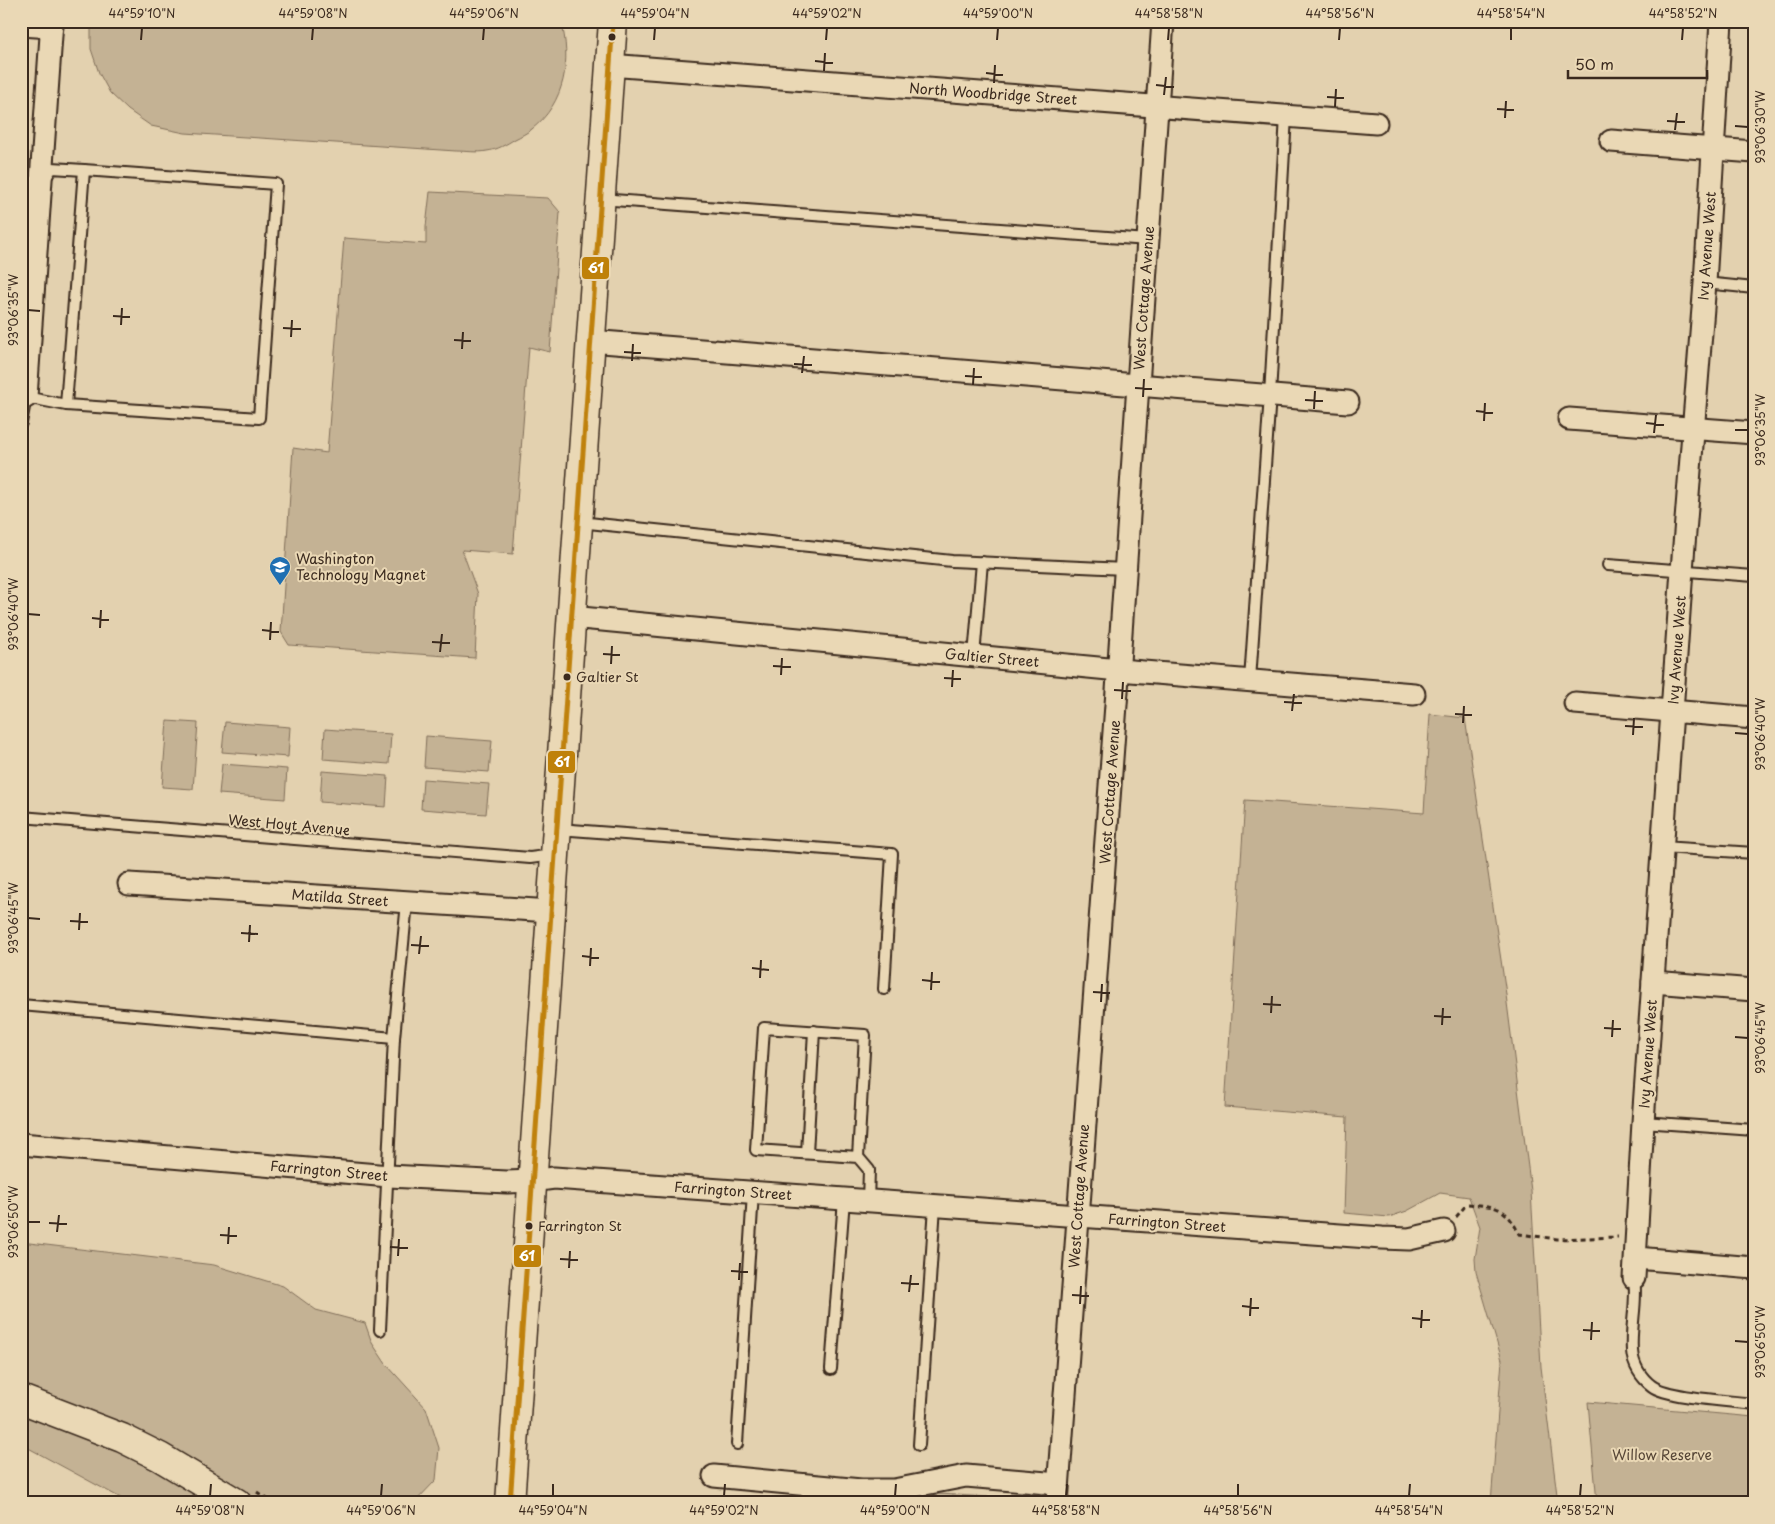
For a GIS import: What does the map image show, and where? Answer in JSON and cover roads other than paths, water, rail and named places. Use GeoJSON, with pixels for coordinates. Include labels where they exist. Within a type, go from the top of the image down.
{"type":"FeatureCollection","features":[{"type":"Feature","properties":{"kind":"street"},"geometry":{"type":"LineString","coordinates":[[510,1503],[612,21]]}},
{"type":"Feature","properties":{"kind":"street","name":"West Cottage Avenue"},"geometry":{"type":"LineString","coordinates":[[1057,1493],[1119,670],[1163,21]]}},
{"type":"Feature","properties":{"kind":"street","name":"Ivy Avenue West"},"geometry":{"type":"LineString","coordinates":[[1635,1268],[1682,570],[1714,149],[1721,21]]}},
{"type":"Feature","properties":{"kind":"street"},"geometry":{"type":"LineString","coordinates":[[21,25],[52,24],[31,184],[24,397]]}},
{"type":"Feature","properties":{"kind":"street","name":"North Woodbridge Street"},"geometry":{"type":"LineString","coordinates":[[609,65],[1376,123]]}},
{"type":"Feature","properties":{"kind":"street"},"geometry":{"type":"LineString","coordinates":[[1611,142],[1754,152]]}},
{"type":"Feature","properties":{"kind":"street"},"geometry":{"type":"LineString","coordinates":[[590,341],[1348,402]]}},
{"type":"Feature","properties":{"kind":"street"},"geometry":{"type":"LineString","coordinates":[[1569,419],[1754,433]]}},
{"type":"Feature","properties":{"kind":"street","name":"Galtier Street"},"geometry":{"type":"LineString","coordinates":[[571,617],[1119,670],[1414,694]]}},
{"type":"Feature","properties":{"kind":"street"},"geometry":{"type":"LineString","coordinates":[[1575,703],[1754,718]]}},
{"type":"Feature","properties":{"kind":"street","name":"Matilda Street"},"geometry":{"type":"LineString","coordinates":[[129,884],[550,911]]}},
{"type":"Feature","properties":{"kind":"street"},"geometry":{"type":"LineString","coordinates":[[1653,982],[1754,990]]}},
{"type":"Feature","properties":{"kind":"street","name":"Farrington Street"},"geometry":{"type":"LineString","coordinates":[[21,1144],[389,1176],[532,1181],[554,1178],[1286,1232],[1409,1239],[1444,1231]]}},
{"type":"Feature","properties":{"kind":"street"},"geometry":{"type":"LineString","coordinates":[[1635,1268],[1754,1268]]}},
{"type":"Feature","properties":{"kind":"street"},"geometry":{"type":"LineString","coordinates":[[21,1399],[122,1438],[160,1457],[237,1503]]}},
{"type":"Feature","properties":{"kind":"street"},"geometry":{"type":"LineString","coordinates":[[714,1476],[861,1490],[894,1490],[966,1476],[1057,1493]]}},
{"type":"Feature","properties":{"kind":"lane"},"geometry":{"type":"LineString","coordinates":[[1250,680],[1270,395],[1286,116]]}},
{"type":"Feature","properties":{"kind":"lane"},"geometry":{"type":"LineString","coordinates":[[21,423],[24,397],[66,405],[259,418],[276,184],[52,168],[31,184]]}},
{"type":"Feature","properties":{"kind":"lane"},"geometry":{"type":"LineString","coordinates":[[66,405],[84,170]]}},
{"type":"Feature","properties":{"kind":"lane"},"geometry":{"type":"LineString","coordinates":[[600,200],[1148,240]]}},
{"type":"Feature","properties":{"kind":"lane"},"geometry":{"type":"LineString","coordinates":[[1704,284],[1754,288]]}},
{"type":"Feature","properties":{"kind":"lane"},"geometry":{"type":"LineString","coordinates":[[578,522],[952,561],[1125,569]]}},
{"type":"Feature","properties":{"kind":"lane"},"geometry":{"type":"LineString","coordinates":[[974,656],[982,562]]}},
{"type":"Feature","properties":{"kind":"lane"},"geometry":{"type":"LineString","coordinates":[[1608,565],[1754,576]]}},
{"type":"Feature","properties":{"kind":"lane","name":"West Hoyt Avenue"},"geometry":{"type":"LineString","coordinates":[[21,817],[530,858],[555,842],[892,854],[884,989]]}},
{"type":"Feature","properties":{"kind":"lane"},"geometry":{"type":"LineString","coordinates":[[1663,847],[1754,853]]}},
{"type":"Feature","properties":{"kind":"lane"},"geometry":{"type":"LineString","coordinates":[[380,1330],[389,1176],[394,1038],[407,902]]}},
{"type":"Feature","properties":{"kind":"lane"},"geometry":{"type":"LineString","coordinates":[[21,1005],[394,1038]]}},
{"type":"Feature","properties":{"kind":"lane"},"geometry":{"type":"LineString","coordinates":[[858,1157],[756,1150],[764,1028],[865,1035],[858,1157],[869,1170],[868,1201]]}},
{"type":"Feature","properties":{"kind":"lane"},"geometry":{"type":"LineString","coordinates":[[807,1153],[814,1031]]}},
{"type":"Feature","properties":{"kind":"lane"},"geometry":{"type":"LineString","coordinates":[[1644,1122],[1754,1130]]}},
{"type":"Feature","properties":{"kind":"lane"},"geometry":{"type":"LineString","coordinates":[[737,1444],[753,1193]]}},
{"type":"Feature","properties":{"kind":"lane"},"geometry":{"type":"LineString","coordinates":[[831,1369],[844,1199]]}},
{"type":"Feature","properties":{"kind":"lane"},"geometry":{"type":"LineString","coordinates":[[919,1445],[935,1206]]}},
{"type":"Feature","properties":{"kind":"lane"},"geometry":{"type":"LineString","coordinates":[[1635,1268],[1636,1289],[1632,1352],[1638,1372],[1653,1387],[1677,1395],[1754,1404]]}},
{"type":"Feature","properties":{"kind":"place","name":"Washington Technology Magnet"},"geometry":{"type":"Point","coordinates":[280,586]}},
{"type":"Feature","properties":{"kind":"place","name":"Galtier St"},"geometry":{"type":"Point","coordinates":[567,677]}},
{"type":"Feature","properties":{"kind":"place","name":"Farrington St"},"geometry":{"type":"Point","coordinates":[529,1226]}},
{"type":"Feature","properties":{"kind":"park label","name":"Willow Reserve"},"geometry":{"type":"Point","coordinates":[1662,1455]}}]}
